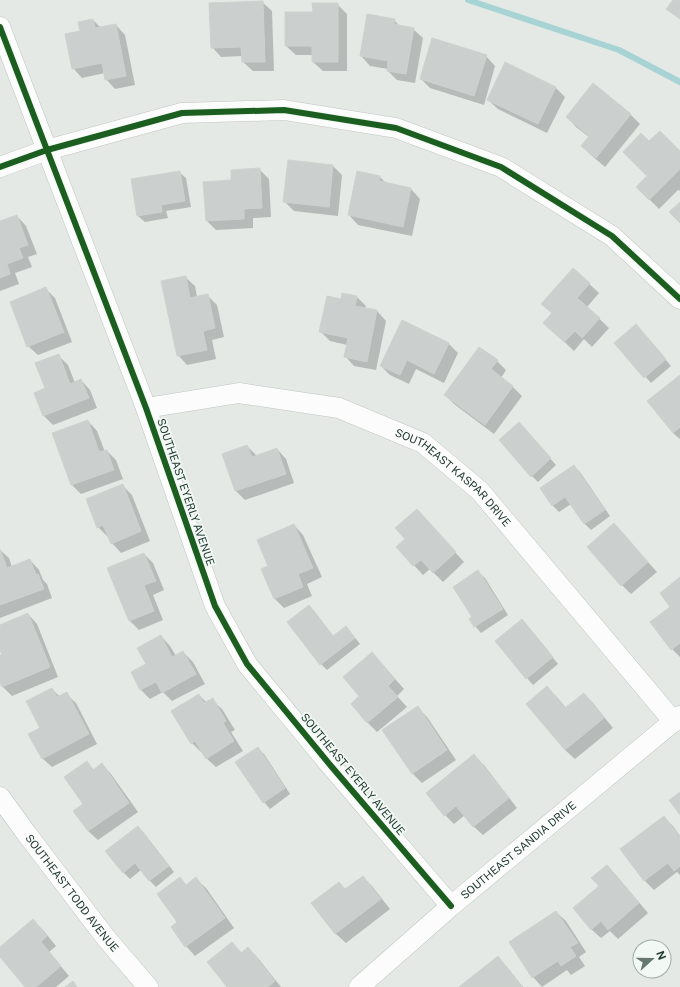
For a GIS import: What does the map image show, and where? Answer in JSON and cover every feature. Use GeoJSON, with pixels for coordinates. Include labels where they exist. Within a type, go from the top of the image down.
{"type":"FeatureCollection","features":[{"type":"Feature","properties":{"kind":"street","name":"SOUTHEAST EYERLY AVENUE"},"geometry":{"type":"LineString","coordinates":[[0,27],[146,408],[215,606],[247,664],[331,766],[451,906]]}},
{"type":"Feature","properties":{"kind":"street"},"geometry":{"type":"LineString","coordinates":[[0,167],[47,150],[182,113],[284,110],[396,128],[501,167],[612,236],[680,299]]}},
{"type":"Feature","properties":{"kind":"street","name":"SOUTHEAST KASPAR DRIVE"},"geometry":{"type":"LineString","coordinates":[[146,408],[239,393],[339,408],[423,443],[480,491],[677,719]]}},
{"type":"Feature","properties":{"kind":"street","name":"SOUTHEAST SANDIA DRIVE"},"geometry":{"type":"LineString","coordinates":[[359,987],[451,906],[677,719]]}},
{"type":"Feature","properties":{"kind":"street","name":"SOUTHEAST TODD AVENUE"},"geometry":{"type":"LineString","coordinates":[[0,797],[106,938],[148,987]]}},
{"type":"Feature","properties":{"kind":"building"},"geometry":{"type":"Polygon","coordinates":[[[673,0],[680,0],[680,19],[666,9],[673,0]]]}},
{"type":"Feature","properties":{"kind":"building"},"geometry":{"type":"Polygon","coordinates":[[[263,1],[265,62],[242,62],[241,47],[211,48],[209,3],[263,1]]]}},
{"type":"Feature","properties":{"kind":"building"},"geometry":{"type":"Polygon","coordinates":[[[312,3],[338,3],[338,62],[312,62],[312,46],[285,46],[285,12],[313,12],[312,3]]]}},
{"type":"Feature","properties":{"kind":"building"},"geometry":{"type":"Polygon","coordinates":[[[367,14],[395,19],[394,24],[414,28],[406,74],[387,71],[388,61],[360,56],[367,14]]]}},
{"type":"Feature","properties":{"kind":"building"},"geometry":{"type":"Polygon","coordinates":[[[93,19],[95,28],[116,24],[126,76],[105,80],[102,63],[72,69],[65,34],[80,31],[78,22],[93,19]]]}},
{"type":"Feature","properties":{"kind":"building"},"geometry":{"type":"Polygon","coordinates":[[[432,38],[487,55],[474,96],[420,79],[432,38]]]}},
{"type":"Feature","properties":{"kind":"building"},"geometry":{"type":"Polygon","coordinates":[[[505,62],[556,87],[538,124],[487,100],[505,62]]]}},
{"type":"Feature","properties":{"kind":"building"},"geometry":{"type":"Polygon","coordinates":[[[593,83],[631,114],[596,158],[581,146],[589,136],[566,117],[593,83]]]}},
{"type":"Feature","properties":{"kind":"building"},"geometry":{"type":"Polygon","coordinates":[[[660,131],[680,151],[680,169],[649,200],[636,187],[647,176],[623,152],[641,133],[649,141],[660,131]]]}},
{"type":"Feature","properties":{"kind":"building"},"geometry":{"type":"Polygon","coordinates":[[[288,160],[333,165],[329,207],[283,202],[288,160]]]}},
{"type":"Feature","properties":{"kind":"building"},"geometry":{"type":"Polygon","coordinates":[[[260,168],[262,208],[244,209],[244,219],[206,221],[203,182],[231,180],[231,170],[260,168]]]}},
{"type":"Feature","properties":{"kind":"building"},"geometry":{"type":"Polygon","coordinates":[[[180,171],[185,201],[161,205],[162,212],[137,216],[131,179],[180,171]]]}},
{"type":"Feature","properties":{"kind":"building"},"geometry":{"type":"Polygon","coordinates":[[[357,171],[380,176],[379,181],[411,188],[403,227],[348,215],[357,171]]]}},
{"type":"Feature","properties":{"kind":"building"},"geometry":{"type":"Polygon","coordinates":[[[680,202],[680,223],[669,212],[680,202]]]}},
{"type":"Feature","properties":{"kind":"building"},"geometry":{"type":"Polygon","coordinates":[[[17,215],[28,245],[19,248],[23,258],[7,264],[10,274],[0,278],[0,221],[17,215]]]}},
{"type":"Feature","properties":{"kind":"building"},"geometry":{"type":"Polygon","coordinates":[[[573,268],[590,283],[577,298],[600,318],[582,338],[575,331],[564,342],[543,323],[552,313],[541,304],[573,268]]]}},
{"type":"Feature","properties":{"kind":"building"},"geometry":{"type":"Polygon","coordinates":[[[186,276],[190,298],[208,294],[215,328],[203,331],[207,350],[177,356],[161,281],[186,276]]]}},
{"type":"Feature","properties":{"kind":"building"},"geometry":{"type":"Polygon","coordinates":[[[46,287],[64,332],[27,347],[10,302],[46,287]]]}},
{"type":"Feature","properties":{"kind":"building"},"geometry":{"type":"Polygon","coordinates":[[[342,293],[357,296],[355,306],[377,310],[367,362],[344,357],[348,338],[319,332],[327,296],[341,299],[342,293]]]}},
{"type":"Feature","properties":{"kind":"building"},"geometry":{"type":"Polygon","coordinates":[[[402,320],[449,343],[434,374],[407,360],[400,375],[380,366],[402,320]]]}},
{"type":"Feature","properties":{"kind":"building"},"geometry":{"type":"Polygon","coordinates":[[[636,324],[666,359],[644,378],[614,343],[636,324]]]}},
{"type":"Feature","properties":{"kind":"building"},"geometry":{"type":"Polygon","coordinates":[[[479,347],[498,360],[491,369],[513,386],[485,425],[444,395],[479,347]]]}},
{"type":"Feature","properties":{"kind":"building"},"geometry":{"type":"Polygon","coordinates":[[[59,354],[70,384],[81,379],[89,398],[43,416],[34,393],[45,388],[35,363],[59,354]]]}},
{"type":"Feature","properties":{"kind":"building"},"geometry":{"type":"Polygon","coordinates":[[[680,375],[680,427],[673,433],[647,401],[680,375]]]}},
{"type":"Feature","properties":{"kind":"building"},"geometry":{"type":"Polygon","coordinates":[[[88,420],[99,452],[107,450],[114,470],[71,485],[52,433],[88,420]]]}},
{"type":"Feature","properties":{"kind":"building"},"geometry":{"type":"Polygon","coordinates":[[[519,422],[551,458],[531,477],[499,440],[519,422]]]}},
{"type":"Feature","properties":{"kind":"building"},"geometry":{"type":"Polygon","coordinates":[[[247,445],[252,457],[277,448],[286,474],[235,491],[222,454],[247,445]]]}},
{"type":"Feature","properties":{"kind":"building"},"geometry":{"type":"Polygon","coordinates":[[[574,465],[605,510],[584,524],[565,497],[552,506],[540,488],[574,465]]]}},
{"type":"Feature","properties":{"kind":"building"},"geometry":{"type":"Polygon","coordinates":[[[123,484],[141,531],[111,544],[103,525],[97,528],[86,499],[123,484]]]}},
{"type":"Feature","properties":{"kind":"building"},"geometry":{"type":"Polygon","coordinates":[[[417,509],[456,552],[433,573],[421,560],[413,566],[396,547],[405,539],[395,528],[417,509]]]}},
{"type":"Feature","properties":{"kind":"building"},"geometry":{"type":"Polygon","coordinates":[[[614,523],[648,562],[621,586],[587,547],[614,523]]]}},
{"type":"Feature","properties":{"kind":"building"},"geometry":{"type":"Polygon","coordinates":[[[294,524],[313,568],[298,574],[303,587],[274,599],[261,569],[268,566],[257,540],[294,524]]]}},
{"type":"Feature","properties":{"kind":"building"},"geometry":{"type":"Polygon","coordinates":[[[0,549],[7,568],[30,559],[36,575],[38,574],[44,589],[0,605],[0,549]]]}},
{"type":"Feature","properties":{"kind":"building"},"geometry":{"type":"Polygon","coordinates":[[[144,553],[156,581],[144,585],[154,611],[129,621],[107,568],[144,553]]]}},
{"type":"Feature","properties":{"kind":"building"},"geometry":{"type":"Polygon","coordinates":[[[478,570],[503,609],[474,627],[469,619],[472,617],[453,587],[478,570]]]}},
{"type":"Feature","properties":{"kind":"building"},"geometry":{"type":"Polygon","coordinates":[[[680,577],[680,643],[671,650],[650,622],[670,607],[660,593],[680,577]]]}},
{"type":"Feature","properties":{"kind":"building"},"geometry":{"type":"Polygon","coordinates":[[[309,605],[333,636],[346,626],[355,638],[320,665],[287,622],[309,605]]]}},
{"type":"Feature","properties":{"kind":"building"},"geometry":{"type":"Polygon","coordinates":[[[28,613],[50,667],[2,687],[0,683],[0,655],[2,655],[0,650],[0,625],[28,613]]]}},
{"type":"Feature","properties":{"kind":"building"},"geometry":{"type":"Polygon","coordinates":[[[522,619],[553,657],[526,679],[495,641],[522,619]]]}},
{"type":"Feature","properties":{"kind":"building"},"geometry":{"type":"Polygon","coordinates":[[[161,635],[172,657],[183,651],[196,674],[162,693],[156,682],[140,690],[131,672],[146,664],[137,648],[161,635]]]}},
{"type":"Feature","properties":{"kind":"building"},"geometry":{"type":"Polygon","coordinates":[[[372,652],[395,679],[388,686],[398,697],[367,723],[351,704],[359,696],[343,677],[372,652]]]}},
{"type":"Feature","properties":{"kind":"building"},"geometry":{"type":"Polygon","coordinates":[[[547,686],[565,708],[584,693],[604,718],[565,750],[526,704],[547,686]]]}},
{"type":"Feature","properties":{"kind":"building"},"geometry":{"type":"Polygon","coordinates":[[[52,688],[57,697],[67,692],[89,734],[42,759],[28,734],[40,728],[26,701],[52,688]]]}},
{"type":"Feature","properties":{"kind":"building"},"geometry":{"type":"Polygon","coordinates":[[[199,694],[204,703],[213,698],[226,721],[223,723],[234,741],[206,759],[195,741],[191,744],[171,711],[199,694]]]}},
{"type":"Feature","properties":{"kind":"building"},"geometry":{"type":"Polygon","coordinates":[[[418,706],[447,750],[412,774],[382,730],[418,706]]]}},
{"type":"Feature","properties":{"kind":"building"},"geometry":{"type":"Polygon","coordinates":[[[258,747],[285,788],[263,803],[235,762],[258,747]]]}},
{"type":"Feature","properties":{"kind":"building"},"geometry":{"type":"Polygon","coordinates":[[[474,754],[509,798],[473,827],[456,806],[444,816],[426,793],[474,754]]]}},
{"type":"Feature","properties":{"kind":"building"},"geometry":{"type":"Polygon","coordinates":[[[87,761],[93,770],[102,763],[129,803],[88,831],[73,811],[83,804],[64,777],[87,761]]]}},
{"type":"Feature","properties":{"kind":"building"},"geometry":{"type":"Polygon","coordinates":[[[680,792],[680,815],[669,800],[680,792]]]}},
{"type":"Feature","properties":{"kind":"building"},"geometry":{"type":"Polygon","coordinates":[[[664,816],[680,837],[680,866],[674,871],[668,863],[644,881],[620,849],[664,816]]]}},
{"type":"Feature","properties":{"kind":"building"},"geometry":{"type":"Polygon","coordinates":[[[138,826],[169,866],[149,881],[135,863],[123,873],[105,851],[138,826]]]}},
{"type":"Feature","properties":{"kind":"building"},"geometry":{"type":"Polygon","coordinates":[[[607,865],[639,903],[608,930],[601,921],[591,930],[573,908],[599,886],[591,878],[607,865]]]}},
{"type":"Feature","properties":{"kind":"building"},"geometry":{"type":"Polygon","coordinates":[[[363,876],[381,899],[335,934],[311,903],[339,882],[345,889],[363,876]]]}},
{"type":"Feature","properties":{"kind":"building"},"geometry":{"type":"Polygon","coordinates":[[[180,877],[186,885],[196,877],[225,918],[185,947],[171,927],[177,922],[157,894],[180,877]]]}},
{"type":"Feature","properties":{"kind":"building"},"geometry":{"type":"Polygon","coordinates":[[[556,911],[578,943],[570,947],[576,956],[561,966],[558,961],[532,978],[509,942],[556,911]]]}},
{"type":"Feature","properties":{"kind":"building"},"geometry":{"type":"Polygon","coordinates":[[[33,919],[47,936],[41,942],[61,966],[36,987],[25,987],[0,957],[0,947],[33,919]]]}},
{"type":"Feature","properties":{"kind":"building"},"geometry":{"type":"Polygon","coordinates":[[[232,942],[241,953],[248,947],[275,981],[268,987],[227,987],[207,962],[232,942]]]}},
{"type":"Feature","properties":{"kind":"building"},"geometry":{"type":"Polygon","coordinates":[[[498,956],[522,987],[459,987],[498,956]]]}},
{"type":"Feature","properties":{"kind":"building"},"geometry":{"type":"Polygon","coordinates":[[[73,981],[77,987],[65,987],[73,981]]]}},
{"type":"Feature","properties":{"kind":"waterway"},"geometry":{"type":"LineString","coordinates":[[468,0],[619,50],[680,82]]}},
{"type":"Feature","properties":{"kind":"cycle path"},"geometry":{"type":"LineString","coordinates":[[0,27],[146,408],[215,606],[247,664],[331,766],[451,906]]}},
{"type":"Feature","properties":{"kind":"cycle path"},"geometry":{"type":"LineString","coordinates":[[0,167],[47,150],[182,113],[284,110],[396,128],[501,167],[612,236],[680,299]]}}]}
